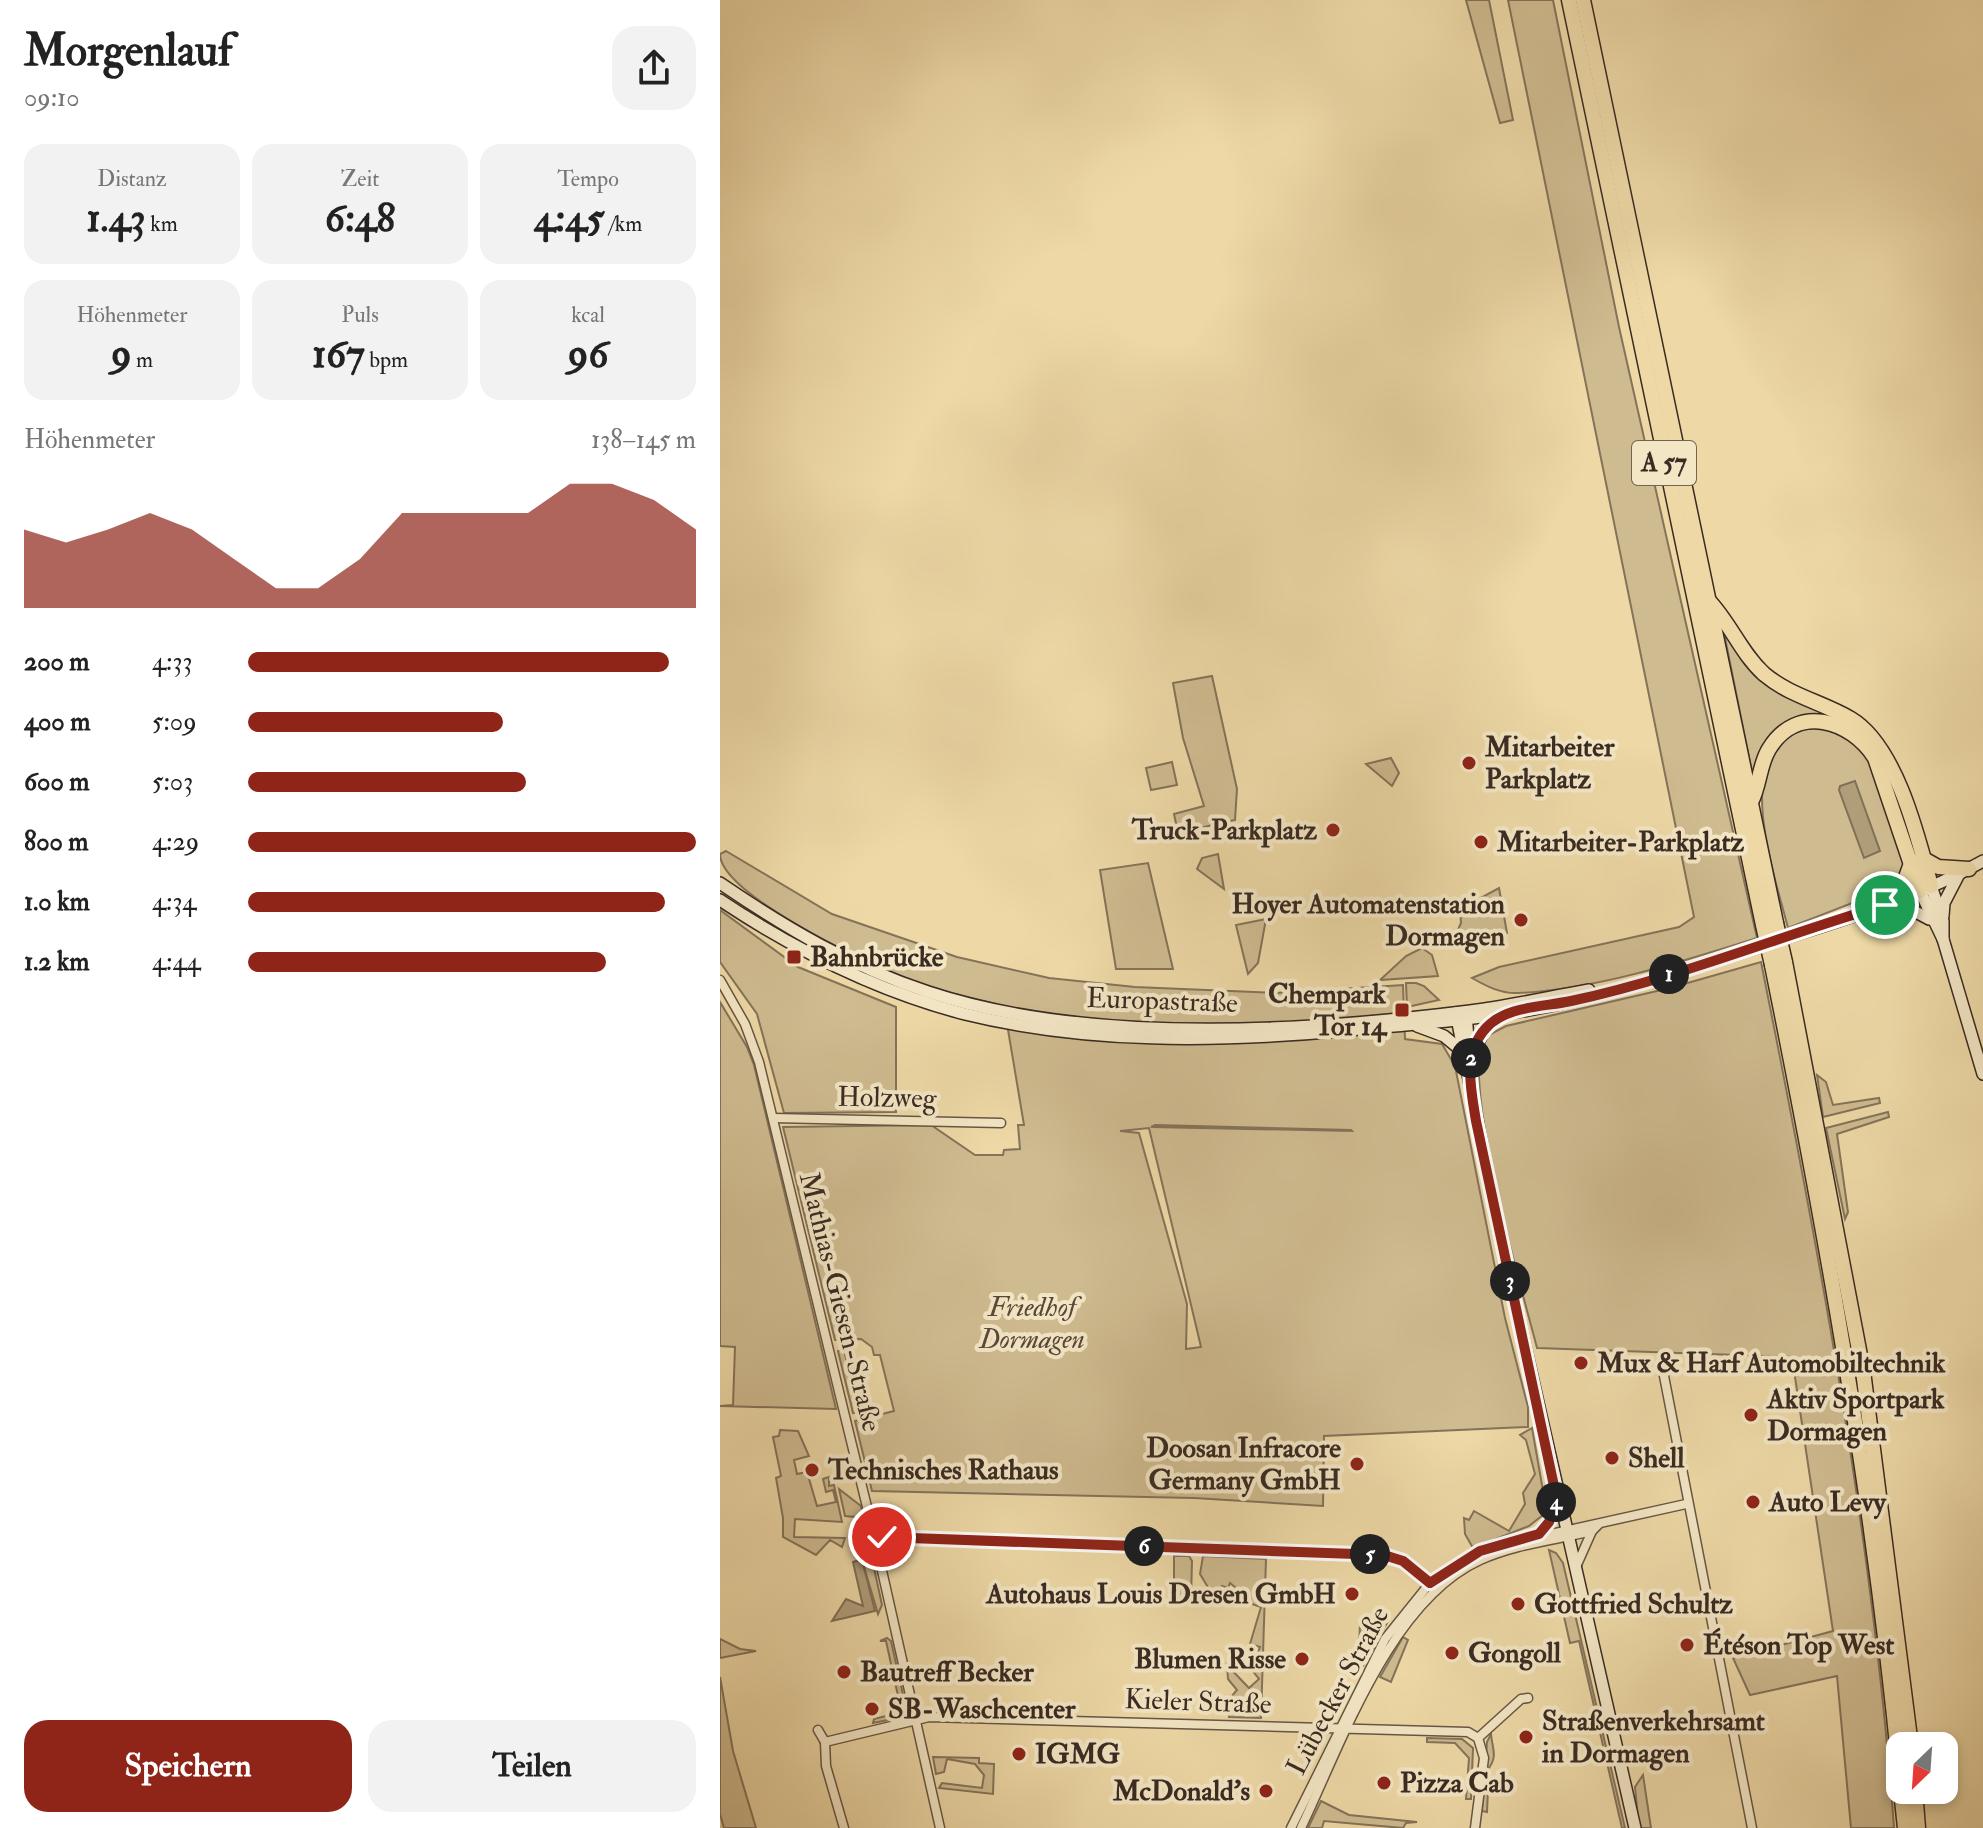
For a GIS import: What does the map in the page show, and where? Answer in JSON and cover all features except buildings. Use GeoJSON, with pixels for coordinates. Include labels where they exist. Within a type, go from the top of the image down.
{"type":"FeatureCollection","features":[{"type":"Feature","properties":{"kind":"highway","name":"A 57"},"geometry":{"type":"LineString","coordinates":[[1569,0],[1809,1112],[1870,1511],[1895,1732]]}},
{"type":"Feature","properties":{"kind":"highway","name":"A 57"},"geometry":{"type":"LineString","coordinates":[[1583,0],[1751,802],[1770,924]]}},
{"type":"Feature","properties":{"kind":"highway"},"geometry":{"type":"LineString","coordinates":[[1708,601],[1766,675],[1799,696],[1846,716],[1873,736],[1889,764],[1926,889]]}},
{"type":"Feature","properties":{"kind":"highway"},"geometry":{"type":"LineString","coordinates":[[1751,802],[1764,759],[1779,736],[1803,723],[1841,725],[1866,744],[1875,758],[1917,859],[1938,867],[1971,868]]}},
{"type":"Feature","properties":{"kind":"highway"},"geometry":{"type":"LineString","coordinates":[[1885,905],[1917,859]]}},
{"type":"Feature","properties":{"kind":"highway","name":"A 57"},"geometry":{"type":"LineString","coordinates":[[1814,1144],[1866,1387],[1909,1732]]}},
{"type":"Feature","properties":{"kind":"highway"},"geometry":{"type":"LineString","coordinates":[[1902,1804],[1905,1828]]}},
{"type":"Feature","properties":{"kind":"highway"},"geometry":{"type":"LineString","coordinates":[[1916,1804],[1918,1828]]}},
{"type":"Feature","properties":{"kind":"main road","name":"Europastraße"},"geometry":{"type":"LineString","coordinates":[[720,883],[795,933],[860,966],[930,993],[1018,1014],[1126,1026],[1255,1028],[1504,1014],[1585,998],[1712,962],[1885,905],[1971,868]]}},
{"type":"Feature","properties":{"kind":"main road"},"geometry":{"type":"LineString","coordinates":[[1937,921],[1944,903],[1971,868]]}},
{"type":"Feature","properties":{"kind":"main road"},"geometry":{"type":"LineString","coordinates":[[1926,889],[1983,1074]]}},
{"type":"Feature","properties":{"kind":"main road","name":"Europastraße"},"geometry":{"type":"LineString","coordinates":[[723,903],[798,948],[893,991],[964,1013],[1020,1025],[1083,1033],[1200,1038],[1270,1037],[1413,1025],[1631,984]]}},
{"type":"Feature","properties":{"kind":"main road"},"geometry":{"type":"LineString","coordinates":[[1885,905],[1914,911],[1937,921]]}},
{"type":"Feature","properties":{"kind":"main road"},"geometry":{"type":"LineString","coordinates":[[1470,1060],[1481,1035],[1504,1014]]}},
{"type":"Feature","properties":{"kind":"main road"},"geometry":{"type":"LineString","coordinates":[[1462,1016],[1461,1050],[1481,1147],[1557,1500],[1635,1828]]}},
{"type":"Feature","properties":{"kind":"main road"},"geometry":{"type":"LineString","coordinates":[[1462,1016],[1470,1060],[1471,1089]]}},
{"type":"Feature","properties":{"kind":"main road"},"geometry":{"type":"LineString","coordinates":[[1413,1025],[1444,1036],[1461,1050]]}},
{"type":"Feature","properties":{"kind":"street","name":"Mathias-Giesen-Straße"},"geometry":{"type":"LineString","coordinates":[[720,980],[754,1045],[773,1118],[940,1828]]}},
{"type":"Feature","properties":{"kind":"street","name":"Holzweg"},"geometry":{"type":"LineString","coordinates":[[773,1118],[1001,1123]]}},
{"type":"Feature","properties":{"kind":"street"},"geometry":{"type":"LineString","coordinates":[[1664,1376],[1686,1504],[1752,1828]]}},
{"type":"Feature","properties":{"kind":"street"},"geometry":{"type":"LineString","coordinates":[[1539,1534],[1549,1522],[1557,1500]]}},
{"type":"Feature","properties":{"kind":"street"},"geometry":{"type":"LineString","coordinates":[[1566,1532],[1595,1528],[1686,1504]]}},
{"type":"Feature","properties":{"kind":"street"},"geometry":{"type":"LineString","coordinates":[[1575,1568],[1595,1528]]}},
{"type":"Feature","properties":{"kind":"street","name":"Lübecker Straße"},"geometry":{"type":"LineString","coordinates":[[1291,1828],[1400,1630],[1432,1586],[1480,1551],[1539,1534],[1566,1532]]}},
{"type":"Feature","properties":{"kind":"street","name":"Lübecker Straße"},"geometry":{"type":"LineString","coordinates":[[1432,1586],[1482,1559],[1566,1532]]}},
{"type":"Feature","properties":{"kind":"street"},"geometry":{"type":"LineString","coordinates":[[874,1537],[1384,1555],[1403,1561],[1432,1586]]}},
{"type":"Feature","properties":{"kind":"street"},"geometry":{"type":"LineString","coordinates":[[1475,1828],[1484,1758],[1478,1738],[1521,1699],[1528,1698]]}},
{"type":"Feature","properties":{"kind":"street","name":"Kieler Straße"},"geometry":{"type":"LineString","coordinates":[[825,1742],[915,1718],[1457,1731],[1478,1738]]}},
{"type":"Feature","properties":{"kind":"street","name":"Lübecker Straße"},"geometry":{"type":"LineString","coordinates":[[1301,1828],[1345,1728]]}},
{"type":"Feature","properties":{"kind":"street"},"geometry":{"type":"LineString","coordinates":[[818,1730],[825,1742],[826,1766],[844,1828]]}},
{"type":"Feature","properties":{"kind":"green space"},"geometry":{"type":"Polygon","coordinates":[[[1466,0],[1489,0],[1513,120],[1500,123],[1466,0]]]}},
{"type":"Feature","properties":{"kind":"green space"},"geometry":{"type":"Polygon","coordinates":[[[1508,0],[1553,0],[1619,327],[1757,938],[1608,980],[1518,993],[1500,991],[1472,978],[1499,967],[1679,927],[1694,917],[1508,0]]]}},
{"type":"Feature","properties":{"kind":"green space"},"geometry":{"type":"Polygon","coordinates":[[[1722,623],[1750,666],[1856,730],[1789,725],[1754,782],[1722,623]]]}},
{"type":"Feature","properties":{"kind":"green space"},"geometry":{"type":"Polygon","coordinates":[[[1212,676],[1237,789],[1235,820],[1178,833],[1174,814],[1204,806],[1183,738],[1173,683],[1212,676]]]}},
{"type":"Feature","properties":{"kind":"green space"},"geometry":{"type":"Polygon","coordinates":[[[1805,726],[1841,728],[1871,762],[1905,866],[1903,875],[1891,888],[1788,928],[1764,829],[1764,777],[1770,755],[1783,738],[1805,726]]]}},
{"type":"Feature","properties":{"kind":"green space"},"geometry":{"type":"Polygon","coordinates":[[[1391,758],[1399,773],[1392,786],[1366,764],[1391,758]]]}},
{"type":"Feature","properties":{"kind":"green space"},"geometry":{"type":"Polygon","coordinates":[[[1172,762],[1177,785],[1151,790],[1146,768],[1172,762]]]}},
{"type":"Feature","properties":{"kind":"green space","name":"Friedhof Dormagen"},"geometry":{"type":"Polygon","coordinates":[[[726,851],[832,914],[957,957],[1049,978],[1135,987],[1276,993],[1403,985],[1405,1039],[1442,1044],[1455,1066],[1505,1318],[1528,1407],[1528,1427],[1324,1436],[1323,1506],[1194,1498],[872,1491],[855,1421],[894,1411],[880,1355],[874,1355],[872,1347],[861,1339],[835,1340],[783,1127],[931,1125],[975,1155],[1003,1155],[1004,1150],[1020,1149],[1018,1125],[1024,1125],[1004,1006],[911,980],[826,941],[767,906],[743,887],[726,870],[720,854],[726,851]],[[1151,1127],[1352,1131],[1351,1130],[1151,1127]],[[1149,1128],[1120,1131],[1139,1133],[1187,1304],[1186,1349],[1201,1347],[1149,1128]]]}},
{"type":"Feature","properties":{"kind":"green space"},"geometry":{"type":"Polygon","coordinates":[[[1218,854],[1224,889],[1197,869],[1202,858],[1218,854]]]}},
{"type":"Feature","properties":{"kind":"green space"},"geometry":{"type":"Polygon","coordinates":[[[1148,863],[1173,969],[1116,969],[1100,870],[1148,863]]]}},
{"type":"Feature","properties":{"kind":"green space"},"geometry":{"type":"Polygon","coordinates":[[[1499,888],[1507,933],[1500,940],[1459,947],[1455,936],[1461,923],[1460,909],[1499,888]]]}},
{"type":"Feature","properties":{"kind":"green space"},"geometry":{"type":"Polygon","coordinates":[[[720,910],[798,967],[896,1007],[896,1112],[784,1113],[757,1014],[720,962],[720,910]]]}},
{"type":"Feature","properties":{"kind":"green space"},"geometry":{"type":"Polygon","coordinates":[[[1266,919],[1258,963],[1248,974],[1236,925],[1266,919]]]}},
{"type":"Feature","properties":{"kind":"green space"},"geometry":{"type":"Polygon","coordinates":[[[1422,948],[1432,955],[1438,976],[1380,980],[1406,956],[1422,948]]]}},
{"type":"Feature","properties":{"kind":"green space"},"geometry":{"type":"Polygon","coordinates":[[[1761,962],[1823,1284],[1858,1501],[1885,1719],[1886,1804],[1892,1804],[1894,1828],[1851,1828],[1837,1676],[1750,1695],[1733,1658],[1833,1631],[1792,1357],[1537,1348],[1487,1143],[1479,1064],[1483,1038],[1506,1026],[1670,988],[1761,962]]]}},
{"type":"Feature","properties":{"kind":"green space"},"geometry":{"type":"Polygon","coordinates":[[[1406,983],[1416,983],[1439,1000],[1407,1007],[1406,983]]]}},
{"type":"Feature","properties":{"kind":"green space"},"geometry":{"type":"Polygon","coordinates":[[[720,1002],[754,1065],[836,1409],[720,1406],[733,1405],[735,1347],[720,1346],[720,1002]]]}},
{"type":"Feature","properties":{"kind":"green space"},"geometry":{"type":"Polygon","coordinates":[[[1817,1075],[1826,1082],[1833,1105],[1879,1098],[1880,1103],[1823,1117],[1817,1075]]]}},
{"type":"Feature","properties":{"kind":"green space"},"geometry":{"type":"Polygon","coordinates":[[[1888,1112],[1889,1117],[1837,1134],[1848,1212],[1845,1219],[1826,1128],[1888,1112]]]}},
{"type":"Feature","properties":{"kind":"green space"},"geometry":{"type":"Polygon","coordinates":[[[844,1350],[859,1412],[853,1413],[838,1351],[844,1350]]]}},
{"type":"Feature","properties":{"kind":"green space"},"geometry":{"type":"Polygon","coordinates":[[[1532,1428],[1545,1502],[1543,1515],[1529,1526],[1473,1548],[1465,1534],[1464,1518],[1469,1520],[1474,1511],[1509,1531],[1525,1504],[1523,1493],[1535,1474],[1526,1440],[1520,1435],[1532,1428]]]}},
{"type":"Feature","properties":{"kind":"green space"},"geometry":{"type":"Polygon","coordinates":[[[780,1430],[798,1431],[809,1456],[794,1460],[797,1474],[807,1472],[817,1506],[836,1502],[833,1490],[826,1492],[823,1479],[829,1477],[829,1486],[834,1485],[842,1522],[795,1519],[794,1537],[845,1538],[842,1547],[830,1540],[816,1555],[783,1537],[776,1478],[781,1476],[773,1437],[779,1436],[780,1430]]]}},
{"type":"Feature","properties":{"kind":"green space"},"geometry":{"type":"Polygon","coordinates":[[[839,1489],[861,1506],[864,1519],[855,1523],[855,1517],[845,1516],[839,1489]]]}},
{"type":"Feature","properties":{"kind":"green space"},"geometry":{"type":"Polygon","coordinates":[[[1549,1550],[1556,1553],[1563,1563],[1625,1828],[1622,1828],[1579,1641],[1570,1643],[1549,1550]]]}},
{"type":"Feature","properties":{"kind":"green space"},"geometry":{"type":"Polygon","coordinates":[[[868,1553],[871,1554],[882,1605],[878,1614],[862,1560],[853,1562],[868,1558],[868,1553]]]}},
{"type":"Feature","properties":{"kind":"green space"},"geometry":{"type":"Polygon","coordinates":[[[1174,1556],[1189,1556],[1192,1561],[1191,1600],[1174,1600],[1174,1556]]]}},
{"type":"Feature","properties":{"kind":"green space"},"geometry":{"type":"Polygon","coordinates":[[[1203,1556],[1266,1559],[1261,1718],[1229,1717],[1231,1697],[1237,1690],[1228,1679],[1227,1665],[1249,1688],[1259,1679],[1252,1670],[1260,1647],[1250,1644],[1261,1607],[1240,1600],[1242,1593],[1230,1583],[1228,1588],[1222,1586],[1219,1594],[1209,1589],[1200,1574],[1203,1556]]]}},
{"type":"Feature","properties":{"kind":"green space"},"geometry":{"type":"Polygon","coordinates":[[[1360,1622],[1387,1623],[1359,1673],[1352,1668],[1353,1653],[1359,1653],[1360,1622]]]}},
{"type":"Feature","properties":{"kind":"green space"},"geometry":{"type":"Polygon","coordinates":[[[1403,1637],[1408,1640],[1391,1682],[1380,1677],[1403,1637]]]}},
{"type":"Feature","properties":{"kind":"green space"},"geometry":{"type":"Polygon","coordinates":[[[887,1638],[891,1641],[906,1708],[898,1718],[873,1723],[874,1719],[898,1713],[900,1705],[886,1641],[880,1641],[887,1638]]]}},
{"type":"Feature","properties":{"kind":"green space"},"geometry":{"type":"Polygon","coordinates":[[[720,1639],[740,1649],[756,1651],[720,1658],[720,1639]]]}},
{"type":"Feature","properties":{"kind":"green space"},"geometry":{"type":"Polygon","coordinates":[[[720,1677],[733,1751],[756,1828],[724,1828],[720,1814],[720,1677]]]}},
{"type":"Feature","properties":{"kind":"green space"},"geometry":{"type":"Polygon","coordinates":[[[1491,1734],[1494,1755],[1489,1768],[1487,1812],[1482,1811],[1487,1742],[1491,1734]]]}},
{"type":"Feature","properties":{"kind":"green space"},"geometry":{"type":"Polygon","coordinates":[[[1427,1738],[1462,1739],[1473,1748],[1471,1799],[1466,1799],[1469,1758],[1455,1743],[1427,1742],[1427,1738]]]}},
{"type":"Feature","properties":{"kind":"green space"},"geometry":{"type":"Polygon","coordinates":[[[933,1757],[979,1758],[979,1763],[994,1764],[993,1794],[939,1788],[942,1783],[982,1788],[984,1775],[975,1764],[947,1759],[944,1772],[936,1774],[933,1757]]]}},
{"type":"Feature","properties":{"kind":"green space"},"geometry":{"type":"Polygon","coordinates":[[[1643,1775],[1651,1828],[1639,1828],[1635,1787],[1643,1775]]]}},
{"type":"Feature","properties":{"kind":"green space"},"geometry":{"type":"Polygon","coordinates":[[[1321,1801],[1349,1815],[1417,1822],[1406,1823],[1403,1828],[1324,1821],[1322,1828],[1308,1828],[1321,1801]]]}},
{"type":"Feature","properties":{"kind":"shaded area"},"geometry":{"type":"Polygon","coordinates":[[[1855,781],[1880,851],[1864,858],[1839,790],[1840,786],[1855,781]]]}},
{"type":"Feature","properties":{"kind":"shaded area"},"geometry":{"type":"Polygon","coordinates":[[[862,1560],[875,1611],[832,1621],[846,1599],[863,1606],[853,1562],[862,1560]]]}},
{"type":"Feature","properties":{"kind":"place","name":"Mitarbeiter Parkplatz"},"geometry":{"type":"Point","coordinates":[1469,763]}},
{"type":"Feature","properties":{"kind":"place","name":"Truck-Parkplatz"},"geometry":{"type":"Point","coordinates":[1333,830]}},
{"type":"Feature","properties":{"kind":"place","name":"Mitarbeiter-Parkplatz"},"geometry":{"type":"Point","coordinates":[1481,842]}},
{"type":"Feature","properties":{"kind":"place","name":"Hoyer Automatenstation Dormagen"},"geometry":{"type":"Point","coordinates":[1521,920]}},
{"type":"Feature","properties":{"kind":"place","name":"Bahnbrücke"},"geometry":{"type":"Point","coordinates":[794,957]}},
{"type":"Feature","properties":{"kind":"place","name":"Chempark Tor 14"},"geometry":{"type":"Point","coordinates":[1402,1010]}},
{"type":"Feature","properties":{"kind":"place","name":"Mux & Harf Automobiltechnik"},"geometry":{"type":"Point","coordinates":[1581,1363]}},
{"type":"Feature","properties":{"kind":"place","name":"Aktiv Sportpark Dormagen"},"geometry":{"type":"Point","coordinates":[1751,1415]}},
{"type":"Feature","properties":{"kind":"place","name":"Shell"},"geometry":{"type":"Point","coordinates":[1612,1458]}},
{"type":"Feature","properties":{"kind":"place","name":"Doosan Infracore Germany GmbH"},"geometry":{"type":"Point","coordinates":[1357,1464]}},
{"type":"Feature","properties":{"kind":"place","name":"Technisches Rathaus"},"geometry":{"type":"Point","coordinates":[812,1470]}},
{"type":"Feature","properties":{"kind":"place","name":"Auto Levy"},"geometry":{"type":"Point","coordinates":[1753,1502]}},
{"type":"Feature","properties":{"kind":"place","name":"Autohaus Louis Dresen GmbH"},"geometry":{"type":"Point","coordinates":[1352,1594]}},
{"type":"Feature","properties":{"kind":"place","name":"Gottfried Schultz"},"geometry":{"type":"Point","coordinates":[1518,1604]}},
{"type":"Feature","properties":{"kind":"place","name":"Étéson Top West"},"geometry":{"type":"Point","coordinates":[1687,1645]}},
{"type":"Feature","properties":{"kind":"place","name":"Gongoll"},"geometry":{"type":"Point","coordinates":[1452,1653]}},
{"type":"Feature","properties":{"kind":"place","name":"Blumen Risse"},"geometry":{"type":"Point","coordinates":[1302,1659]}},
{"type":"Feature","properties":{"kind":"place","name":"Bautreff Becker"},"geometry":{"type":"Point","coordinates":[844,1672]}},
{"type":"Feature","properties":{"kind":"place","name":"SB-Waschcenter"},"geometry":{"type":"Point","coordinates":[872,1709]}},
{"type":"Feature","properties":{"kind":"place","name":"Straßenverkehrsamt in Dormagen"},"geometry":{"type":"Point","coordinates":[1526,1737]}},
{"type":"Feature","properties":{"kind":"place","name":"IGMG"},"geometry":{"type":"Point","coordinates":[1019,1754]}},
{"type":"Feature","properties":{"kind":"place","name":"Pizza Cab"},"geometry":{"type":"Point","coordinates":[1384,1783]}},
{"type":"Feature","properties":{"kind":"place","name":"McDonald's"},"geometry":{"type":"Point","coordinates":[1266,1791]}},
{"type":"Feature","properties":{"kind":"route"},"geometry":{"type":"LineString","coordinates":[[882,1537],[1384,1555],[1403,1561],[1430,1583],[1480,1551],[1539,1534],[1549,1522],[1557,1500],[1476,1121],[1470,1060],[1481,1035],[1504,1014],[1585,998],[1712,962],[1885,905]]}}]}
